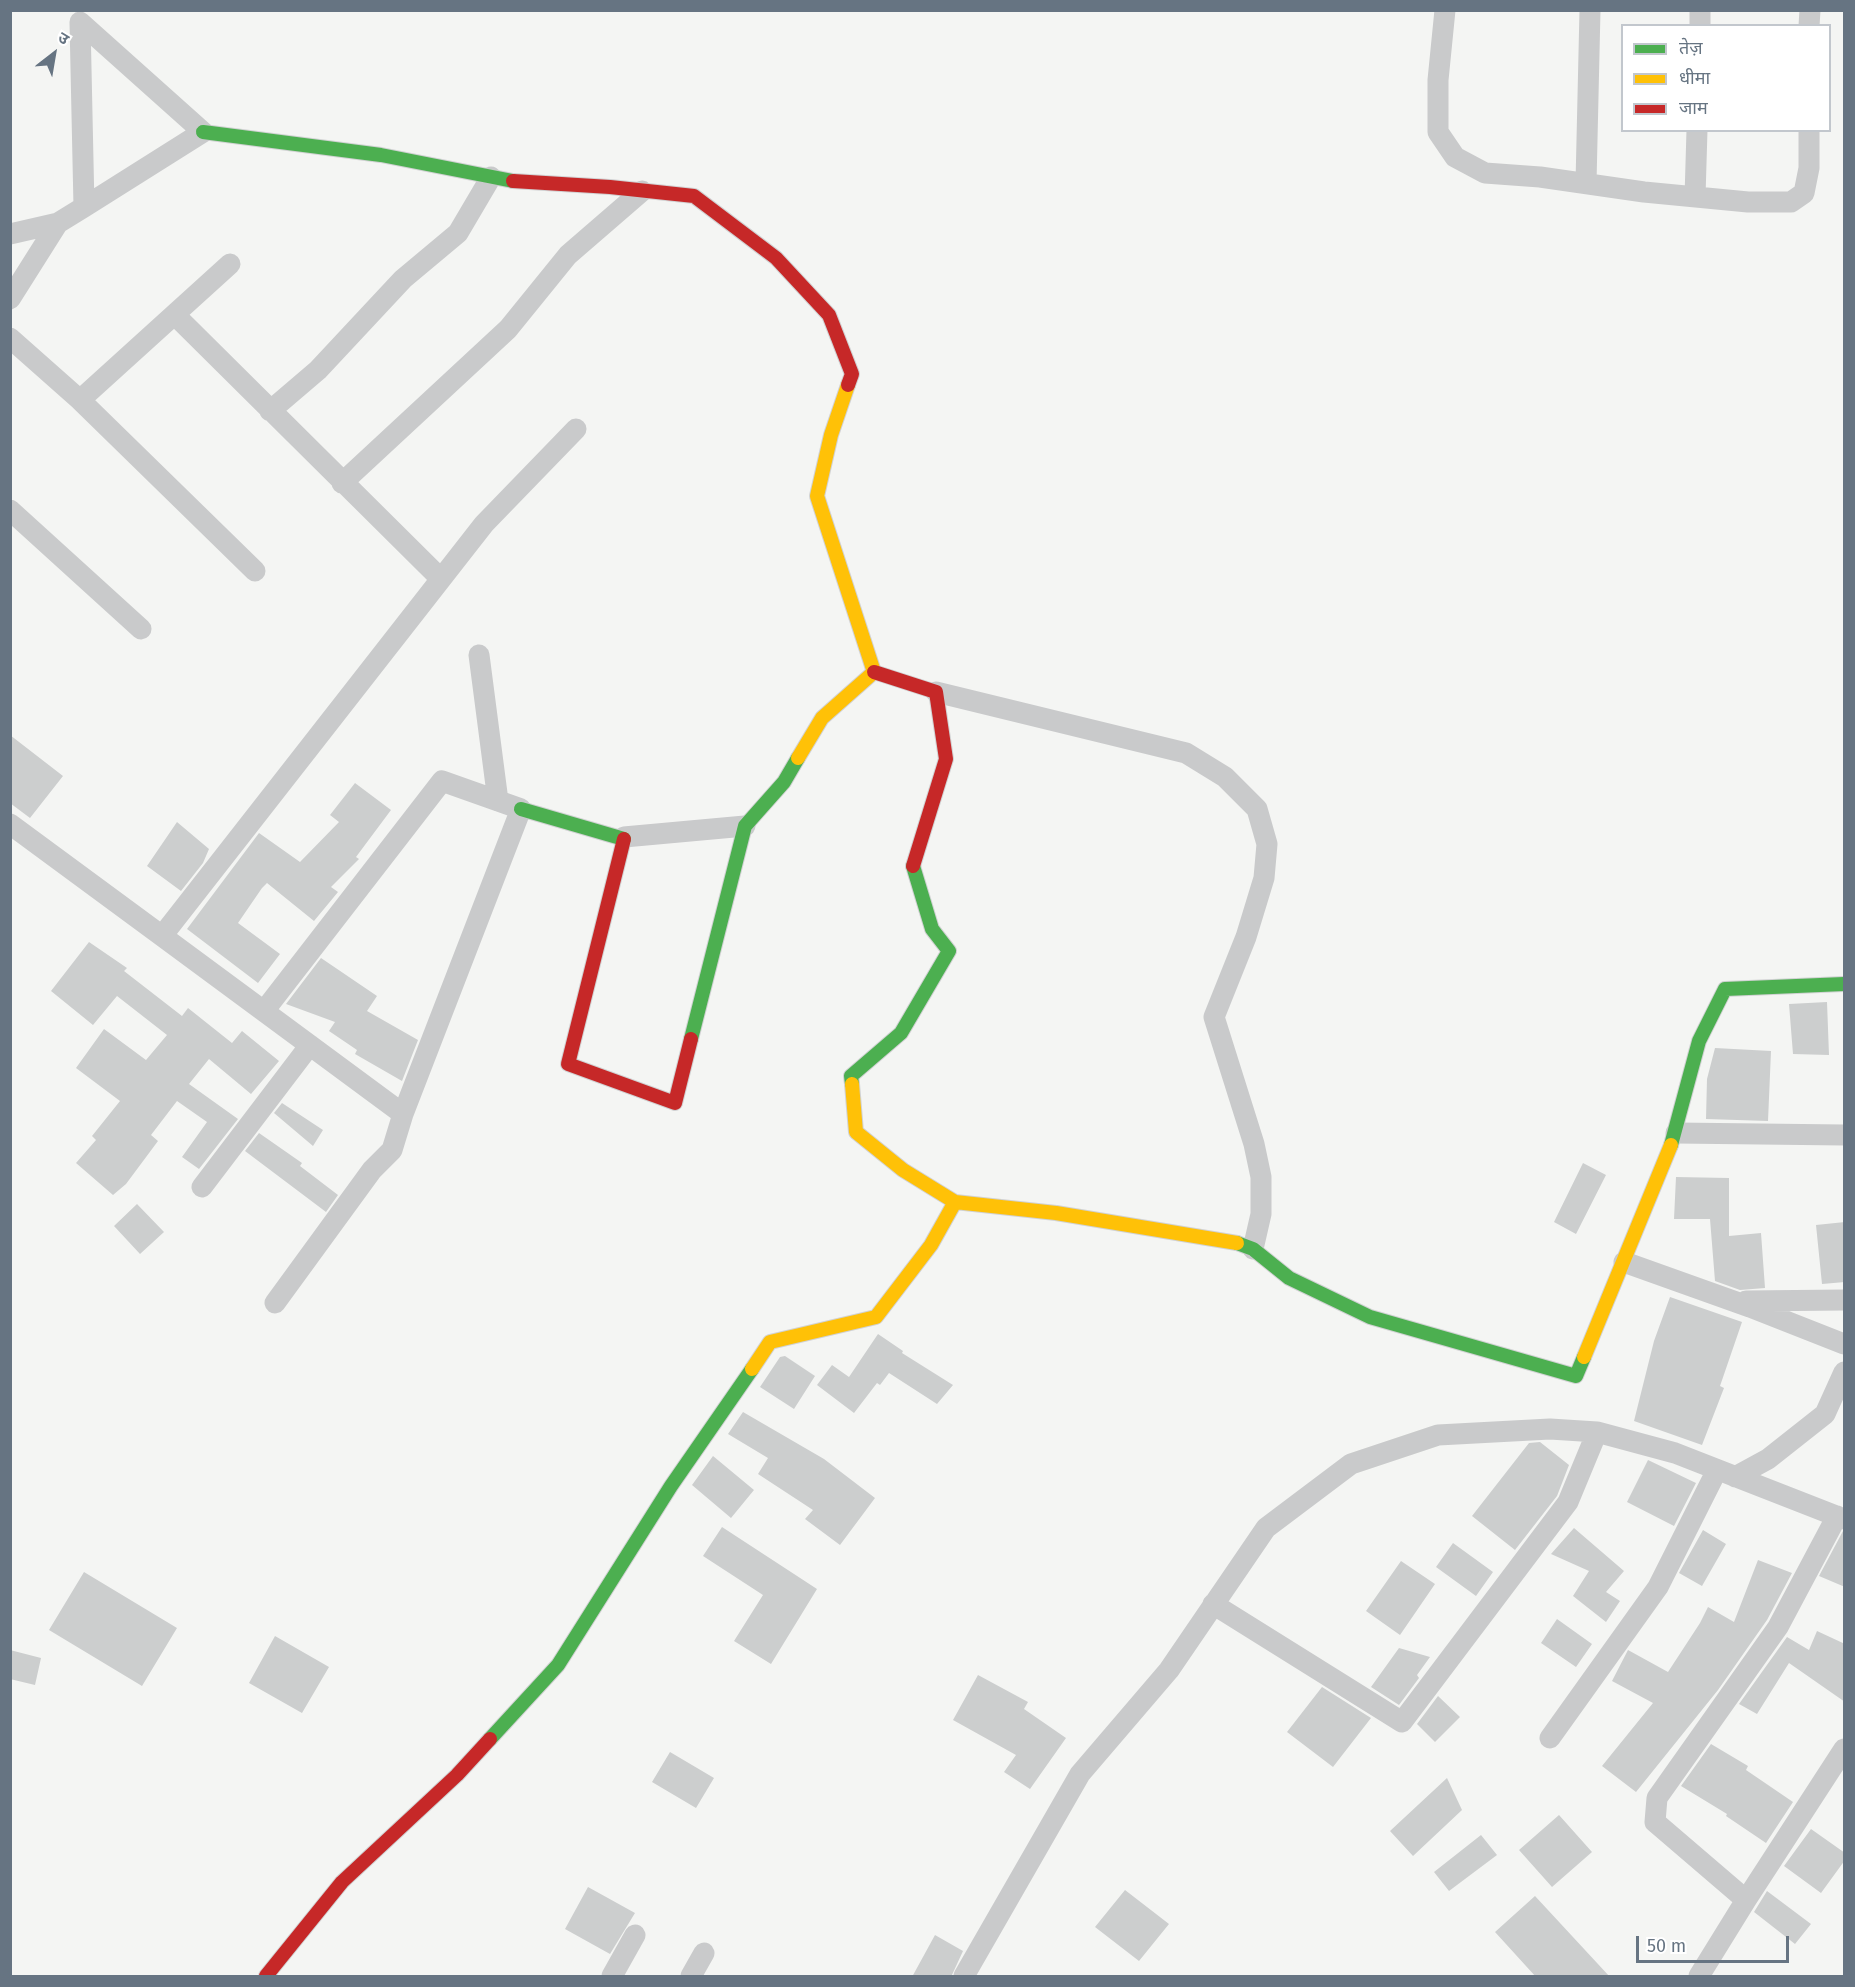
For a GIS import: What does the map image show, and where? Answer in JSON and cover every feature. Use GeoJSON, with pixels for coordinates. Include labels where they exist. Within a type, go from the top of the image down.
{"type":"FeatureCollection","features":[{"type":"Feature","properties":{"kind":"street"},"geometry":{"type":"LineString","coordinates":[[73,10],[84,207]]}},
{"type":"Feature","properties":{"kind":"street"},"geometry":{"type":"LineString","coordinates":[[1445,10],[1438,80],[1438,132],[1455,157],[1485,173],[1540,177],[1695,197],[1748,202],[1791,202],[1804,193],[1809,168],[1809,132]]}},
{"type":"Feature","properties":{"kind":"street"},"geometry":{"type":"LineString","coordinates":[[1586,183],[1590,10]]}},
{"type":"Feature","properties":{"kind":"street"},"geometry":{"type":"LineString","coordinates":[[84,207],[80,22],[203,132],[381,154],[516,182],[694,196],[776,258],[830,315],[852,374],[831,435],[817,496],[874,672]]}},
{"type":"Feature","properties":{"kind":"street"},"geometry":{"type":"LineString","coordinates":[[10,234],[58,223],[203,132]]}},
{"type":"Feature","properties":{"kind":"street"},"geometry":{"type":"LineString","coordinates":[[1695,197],[1697,132]]}},
{"type":"Feature","properties":{"kind":"street"},"geometry":{"type":"LineString","coordinates":[[270,411],[318,370],[403,279],[458,233],[492,177]]}},
{"type":"Feature","properties":{"kind":"street"},"geometry":{"type":"LineString","coordinates":[[342,483],[508,329],[568,255],[642,191]]}},
{"type":"Feature","properties":{"kind":"street"},"geometry":{"type":"LineString","coordinates":[[10,299],[58,223]]}},
{"type":"Feature","properties":{"kind":"street"},"geometry":{"type":"LineString","coordinates":[[80,400],[176,316],[230,264]]}},
{"type":"Feature","properties":{"kind":"street"},"geometry":{"type":"LineString","coordinates":[[176,316],[440,578]]}},
{"type":"Feature","properties":{"kind":"street"},"geometry":{"type":"LineString","coordinates":[[10,338],[80,400],[255,571]]}},
{"type":"Feature","properties":{"kind":"street"},"geometry":{"type":"LineString","coordinates":[[162,936],[484,524],[576,429]]}},
{"type":"Feature","properties":{"kind":"street"},"geometry":{"type":"LineString","coordinates":[[10,510],[141,629]]}},
{"type":"Feature","properties":{"kind":"street"},"geometry":{"type":"LineString","coordinates":[[479,655],[498,801]]}},
{"type":"Feature","properties":{"kind":"street"},"geometry":{"type":"LineString","coordinates":[[874,672],[936,692],[1186,753],[1225,777],[1257,809],[1268,844],[1264,878],[1246,937],[1214,1017],[1254,1144],[1261,1177],[1261,1214],[1252,1249]]}},
{"type":"Feature","properties":{"kind":"street"},"geometry":{"type":"LineString","coordinates":[[624,837],[568,1064],[675,1102],[745,826],[784,782],[822,718],[874,672]]}},
{"type":"Feature","properties":{"kind":"street"},"geometry":{"type":"LineString","coordinates":[[936,692],[946,759],[912,869],[932,929],[949,951],[901,1033],[851,1076],[856,1132],[903,1170],[955,1202],[1056,1213],[1236,1242],[1252,1249],[1289,1278],[1370,1317],[1576,1376],[1676,1133],[1699,1041],[1725,989],[1845,984]]}},
{"type":"Feature","properties":{"kind":"street"},"geometry":{"type":"LineString","coordinates":[[264,1011],[442,781],[498,801],[624,837],[745,826]]}},
{"type":"Feature","properties":{"kind":"street"},"geometry":{"type":"LineString","coordinates":[[275,1303],[372,1170],[392,1150],[521,808]]}},
{"type":"Feature","properties":{"kind":"street"},"geometry":{"type":"LineString","coordinates":[[10,824],[404,1114]]}},
{"type":"Feature","properties":{"kind":"street"},"geometry":{"type":"LineString","coordinates":[[201,1187],[310,1045]]}},
{"type":"Feature","properties":{"kind":"street"},"geometry":{"type":"LineString","coordinates":[[1676,1133],[1845,1135]]}},
{"type":"Feature","properties":{"kind":"street"},"geometry":{"type":"LineString","coordinates":[[266,1977],[342,1882],[458,1775],[558,1665],[671,1486],[770,1342],[876,1317],[931,1245],[955,1202]]}},
{"type":"Feature","properties":{"kind":"street"},"geometry":{"type":"LineString","coordinates":[[1624,1262],[1842,1337]]}},
{"type":"Feature","properties":{"kind":"street"},"geometry":{"type":"LineString","coordinates":[[1735,1301],[1845,1300]]}},
{"type":"Feature","properties":{"kind":"street"},"geometry":{"type":"LineString","coordinates":[[1550,1738],[1658,1587],[1726,1473],[1768,1459],[1825,1414],[1845,1372]]}},
{"type":"Feature","properties":{"kind":"street"},"geometry":{"type":"LineString","coordinates":[[964,1977],[1080,1774],[1169,1670],[1266,1528],[1351,1464],[1438,1435],[1550,1429],[1597,1432],[1675,1453],[1841,1517],[1778,1627],[1657,1798],[1655,1822],[1746,1899]]}},
{"type":"Feature","properties":{"kind":"street"},"geometry":{"type":"LineString","coordinates":[[1213,1604],[1402,1722],[1568,1502],[1597,1432]]}},
{"type":"Feature","properties":{"kind":"street"},"geometry":{"type":"LineString","coordinates":[[1699,1977],[1746,1899],[1845,1749]]}},
{"type":"Feature","properties":{"kind":"street"},"geometry":{"type":"LineString","coordinates":[[612,1977],[635,1935]]}},
{"type":"Feature","properties":{"kind":"street"},"geometry":{"type":"LineString","coordinates":[[691,1977],[704,1953]]}},
{"type":"Feature","properties":{"kind":"building"},"geometry":{"type":"Polygon","coordinates":[[[10,735],[63,776],[30,818],[10,803],[10,735]]]}},
{"type":"Feature","properties":{"kind":"building"},"geometry":{"type":"Polygon","coordinates":[[[355,783],[391,810],[356,857],[359,859],[331,887],[338,892],[314,921],[267,883],[238,923],[280,954],[258,983],[187,929],[259,833],[300,862],[339,822],[330,815],[355,783]]]}},
{"type":"Feature","properties":{"kind":"building"},"geometry":{"type":"Polygon","coordinates":[[[177,822],[209,849],[203,863],[181,891],[147,866],[177,822]]]}},
{"type":"Feature","properties":{"kind":"building"},"geometry":{"type":"Polygon","coordinates":[[[89,942],[127,968],[124,971],[182,1016],[188,1008],[232,1043],[242,1031],[279,1061],[251,1094],[209,1059],[189,1084],[238,1119],[199,1169],[182,1157],[207,1122],[177,1101],[151,1135],[158,1141],[126,1184],[113,1195],[76,1163],[96,1140],[92,1136],[120,1101],[76,1068],[104,1029],[146,1060],[167,1035],[117,996],[93,1025],[51,991],[89,942]]]}},
{"type":"Feature","properties":{"kind":"building"},"geometry":{"type":"Polygon","coordinates":[[[321,958],[377,996],[367,1011],[418,1040],[402,1081],[355,1054],[357,1050],[329,1031],[335,1022],[286,1004],[321,958]]]}},
{"type":"Feature","properties":{"kind":"building"},"geometry":{"type":"Polygon","coordinates":[[[1827,1002],[1829,1055],[1793,1054],[1789,1004],[1827,1002]]]}},
{"type":"Feature","properties":{"kind":"building"},"geometry":{"type":"Polygon","coordinates":[[[1715,1048],[1771,1051],[1768,1121],[1706,1119],[1707,1079],[1715,1048]]]}},
{"type":"Feature","properties":{"kind":"building"},"geometry":{"type":"Polygon","coordinates":[[[282,1103],[323,1130],[313,1146],[274,1113],[282,1103]]]}},
{"type":"Feature","properties":{"kind":"building"},"geometry":{"type":"Polygon","coordinates":[[[259,1133],[302,1163],[300,1166],[338,1195],[326,1212],[245,1151],[259,1133]]]}},
{"type":"Feature","properties":{"kind":"building"},"geometry":{"type":"Polygon","coordinates":[[[1583,1163],[1606,1175],[1576,1234],[1554,1222],[1583,1163]]]}},
{"type":"Feature","properties":{"kind":"building"},"geometry":{"type":"Polygon","coordinates":[[[1676,1177],[1729,1178],[1729,1236],[1761,1233],[1765,1288],[1740,1290],[1715,1281],[1710,1219],[1674,1219],[1676,1177]]]}},
{"type":"Feature","properties":{"kind":"building"},"geometry":{"type":"Polygon","coordinates":[[[137,1204],[164,1232],[140,1254],[114,1226],[137,1204]]]}},
{"type":"Feature","properties":{"kind":"building"},"geometry":{"type":"Polygon","coordinates":[[[1845,1222],[1845,1282],[1822,1284],[1816,1225],[1845,1222]]]}},
{"type":"Feature","properties":{"kind":"building"},"geometry":{"type":"Polygon","coordinates":[[[1670,1297],[1742,1322],[1720,1386],[1724,1388],[1702,1445],[1634,1421],[1654,1341],[1670,1297]]]}},
{"type":"Feature","properties":{"kind":"building"},"geometry":{"type":"Polygon","coordinates":[[[878,1334],[903,1351],[902,1353],[953,1385],[937,1404],[889,1373],[880,1385],[877,1383],[854,1413],[817,1385],[832,1365],[849,1377],[878,1334]]]}},
{"type":"Feature","properties":{"kind":"building"},"geometry":{"type":"Polygon","coordinates":[[[785,1356],[815,1376],[794,1409],[760,1387],[780,1357],[785,1356]]]}},
{"type":"Feature","properties":{"kind":"building"},"geometry":{"type":"Polygon","coordinates":[[[743,1412],[824,1459],[875,1498],[840,1545],[805,1519],[813,1510],[758,1474],[768,1458],[728,1434],[743,1412]]]}},
{"type":"Feature","properties":{"kind":"building"},"geometry":{"type":"Polygon","coordinates":[[[1540,1442],[1569,1465],[1557,1496],[1515,1550],[1472,1516],[1529,1443],[1540,1442]]]}},
{"type":"Feature","properties":{"kind":"building"},"geometry":{"type":"Polygon","coordinates":[[[713,1456],[754,1490],[731,1518],[692,1485],[713,1456]]]}},
{"type":"Feature","properties":{"kind":"building"},"geometry":{"type":"Polygon","coordinates":[[[1648,1460],[1696,1483],[1674,1526],[1627,1502],[1648,1460]]]}},
{"type":"Feature","properties":{"kind":"building"},"geometry":{"type":"Polygon","coordinates":[[[722,1527],[817,1589],[771,1664],[734,1641],[763,1595],[703,1556],[722,1527]]]}},
{"type":"Feature","properties":{"kind":"building"},"geometry":{"type":"Polygon","coordinates":[[[1574,1528],[1624,1571],[1606,1592],[1620,1601],[1606,1622],[1573,1596],[1589,1571],[1551,1554],[1574,1528]]]}},
{"type":"Feature","properties":{"kind":"building"},"geometry":{"type":"Polygon","coordinates":[[[1703,1530],[1726,1544],[1702,1586],[1679,1573],[1703,1530]]]}},
{"type":"Feature","properties":{"kind":"building"},"geometry":{"type":"Polygon","coordinates":[[[1843,1531],[1845,1532],[1845,1587],[1819,1576],[1843,1531]]]}},
{"type":"Feature","properties":{"kind":"building"},"geometry":{"type":"Polygon","coordinates":[[[1453,1543],[1493,1572],[1476,1596],[1436,1567],[1453,1543]]]}},
{"type":"Feature","properties":{"kind":"building"},"geometry":{"type":"Polygon","coordinates":[[[1758,1560],[1792,1573],[1767,1620],[1718,1690],[1636,1792],[1602,1766],[1653,1703],[1612,1681],[1628,1650],[1668,1672],[1708,1607],[1734,1622],[1758,1560]]]}},
{"type":"Feature","properties":{"kind":"building"},"geometry":{"type":"Polygon","coordinates":[[[1401,1561],[1435,1584],[1400,1635],[1366,1611],[1401,1561]]]}},
{"type":"Feature","properties":{"kind":"building"},"geometry":{"type":"Polygon","coordinates":[[[84,1572],[177,1628],[142,1686],[49,1630],[84,1572]]]}},
{"type":"Feature","properties":{"kind":"building"},"geometry":{"type":"Polygon","coordinates":[[[1557,1619],[1592,1644],[1576,1667],[1541,1643],[1557,1619]]]}},
{"type":"Feature","properties":{"kind":"building"},"geometry":{"type":"Polygon","coordinates":[[[1817,1631],[1845,1644],[1845,1702],[1789,1663],[1757,1714],[1739,1704],[1787,1637],[1809,1650],[1817,1631]]]}},
{"type":"Feature","properties":{"kind":"building"},"geometry":{"type":"Polygon","coordinates":[[[275,1636],[329,1667],[302,1713],[249,1683],[275,1636]]]}},
{"type":"Feature","properties":{"kind":"building"},"geometry":{"type":"Polygon","coordinates":[[[1399,1648],[1430,1657],[1417,1675],[1419,1678],[1399,1705],[1371,1687],[1399,1648]]]}},
{"type":"Feature","properties":{"kind":"building"},"geometry":{"type":"Polygon","coordinates":[[[10,1650],[41,1658],[35,1685],[10,1679],[10,1650]]]}},
{"type":"Feature","properties":{"kind":"building"},"geometry":{"type":"Polygon","coordinates":[[[978,1675],[1028,1702],[1024,1709],[1066,1738],[1030,1789],[1004,1772],[1016,1755],[953,1720],[978,1675]]]}},
{"type":"Feature","properties":{"kind":"building"},"geometry":{"type":"Polygon","coordinates":[[[1322,1687],[1371,1718],[1333,1767],[1287,1732],[1322,1687]]]}},
{"type":"Feature","properties":{"kind":"building"},"geometry":{"type":"Polygon","coordinates":[[[1438,1696],[1460,1717],[1435,1742],[1417,1724],[1438,1696]]]}},
{"type":"Feature","properties":{"kind":"building"},"geometry":{"type":"Polygon","coordinates":[[[1711,1744],[1748,1766],[1746,1770],[1793,1802],[1766,1843],[1726,1816],[1727,1814],[1681,1786],[1711,1744]]]}},
{"type":"Feature","properties":{"kind":"building"},"geometry":{"type":"Polygon","coordinates":[[[670,1752],[714,1778],[696,1808],[652,1782],[670,1752]]]}},
{"type":"Feature","properties":{"kind":"building"},"geometry":{"type":"Polygon","coordinates":[[[1447,1778],[1462,1810],[1413,1856],[1390,1831],[1447,1778]]]}},
{"type":"Feature","properties":{"kind":"building"},"geometry":{"type":"Polygon","coordinates":[[[1559,1815],[1592,1852],[1552,1887],[1519,1850],[1559,1815]]]}},
{"type":"Feature","properties":{"kind":"building"},"geometry":{"type":"Polygon","coordinates":[[[1811,1829],[1845,1853],[1845,1860],[1821,1893],[1784,1866],[1811,1829]]]}},
{"type":"Feature","properties":{"kind":"building"},"geometry":{"type":"Polygon","coordinates":[[[1481,1835],[1497,1855],[1449,1891],[1434,1872],[1481,1835]]]}},
{"type":"Feature","properties":{"kind":"building"},"geometry":{"type":"Polygon","coordinates":[[[588,1887],[635,1913],[610,1954],[565,1929],[588,1887]]]}},
{"type":"Feature","properties":{"kind":"building"},"geometry":{"type":"Polygon","coordinates":[[[1125,1890],[1169,1924],[1139,1961],[1095,1927],[1125,1890]]]}},
{"type":"Feature","properties":{"kind":"building"},"geometry":{"type":"Polygon","coordinates":[[[1767,1891],[1811,1924],[1795,1944],[1754,1912],[1767,1891]]]}},
{"type":"Feature","properties":{"kind":"building"},"geometry":{"type":"Polygon","coordinates":[[[1535,1896],[1610,1977],[1536,1977],[1495,1932],[1535,1896]]]}},
{"type":"Feature","properties":{"kind":"building"},"geometry":{"type":"Polygon","coordinates":[[[935,1935],[963,1951],[951,1977],[912,1977],[935,1935]]]}},
{"type":"Feature","properties":{"kind":"traffic: fast"},"geometry":{"type":"LineString","coordinates":[[203,132],[381,155],[513,181]]}},
{"type":"Feature","properties":{"kind":"traffic: fast"},"geometry":{"type":"LineString","coordinates":[[691,1039],[745,826],[784,782],[798,758]]}},
{"type":"Feature","properties":{"kind":"traffic: fast"},"geometry":{"type":"LineString","coordinates":[[521,809],[624,839]]}},
{"type":"Feature","properties":{"kind":"traffic: fast"},"geometry":{"type":"LineString","coordinates":[[852,1084],[851,1076],[901,1033],[949,951],[932,929],[913,866]]}},
{"type":"Feature","properties":{"kind":"traffic: fast"},"geometry":{"type":"LineString","coordinates":[[1671,1145],[1699,1041],[1725,989],[1844,984]]}},
{"type":"Feature","properties":{"kind":"traffic: fast"},"geometry":{"type":"LineString","coordinates":[[1237,1243],[1253,1249],[1289,1278],[1370,1317],[1576,1376],[1584,1357]]}},
{"type":"Feature","properties":{"kind":"traffic: fast"},"geometry":{"type":"LineString","coordinates":[[490,1739],[558,1665],[671,1486],[752,1369]]}},
{"type":"Feature","properties":{"kind":"traffic: slow"},"geometry":{"type":"LineString","coordinates":[[798,758],[822,718],[874,672],[817,496],[831,435],[848,385]]}},
{"type":"Feature","properties":{"kind":"traffic: slow"},"geometry":{"type":"LineString","coordinates":[[752,1369],[770,1342],[876,1317],[931,1245],[955,1202],[903,1170],[856,1132],[852,1084]]}},
{"type":"Feature","properties":{"kind":"traffic: slow"},"geometry":{"type":"LineString","coordinates":[[1584,1357],[1671,1145]]}},
{"type":"Feature","properties":{"kind":"traffic: slow"},"geometry":{"type":"LineString","coordinates":[[955,1202],[1056,1213],[1237,1243]]}},
{"type":"Feature","properties":{"kind":"traffic: jam"},"geometry":{"type":"LineString","coordinates":[[513,181],[610,187],[694,196],[776,258],[829,315],[852,374],[848,385]]}},
{"type":"Feature","properties":{"kind":"traffic: jam"},"geometry":{"type":"LineString","coordinates":[[874,672],[936,692],[946,759],[913,866]]}},
{"type":"Feature","properties":{"kind":"traffic: jam"},"geometry":{"type":"LineString","coordinates":[[624,839],[568,1064],[675,1103],[691,1039]]}},
{"type":"Feature","properties":{"kind":"traffic: jam"},"geometry":{"type":"LineString","coordinates":[[266,1976],[342,1882],[457,1775],[490,1739]]}}]}
